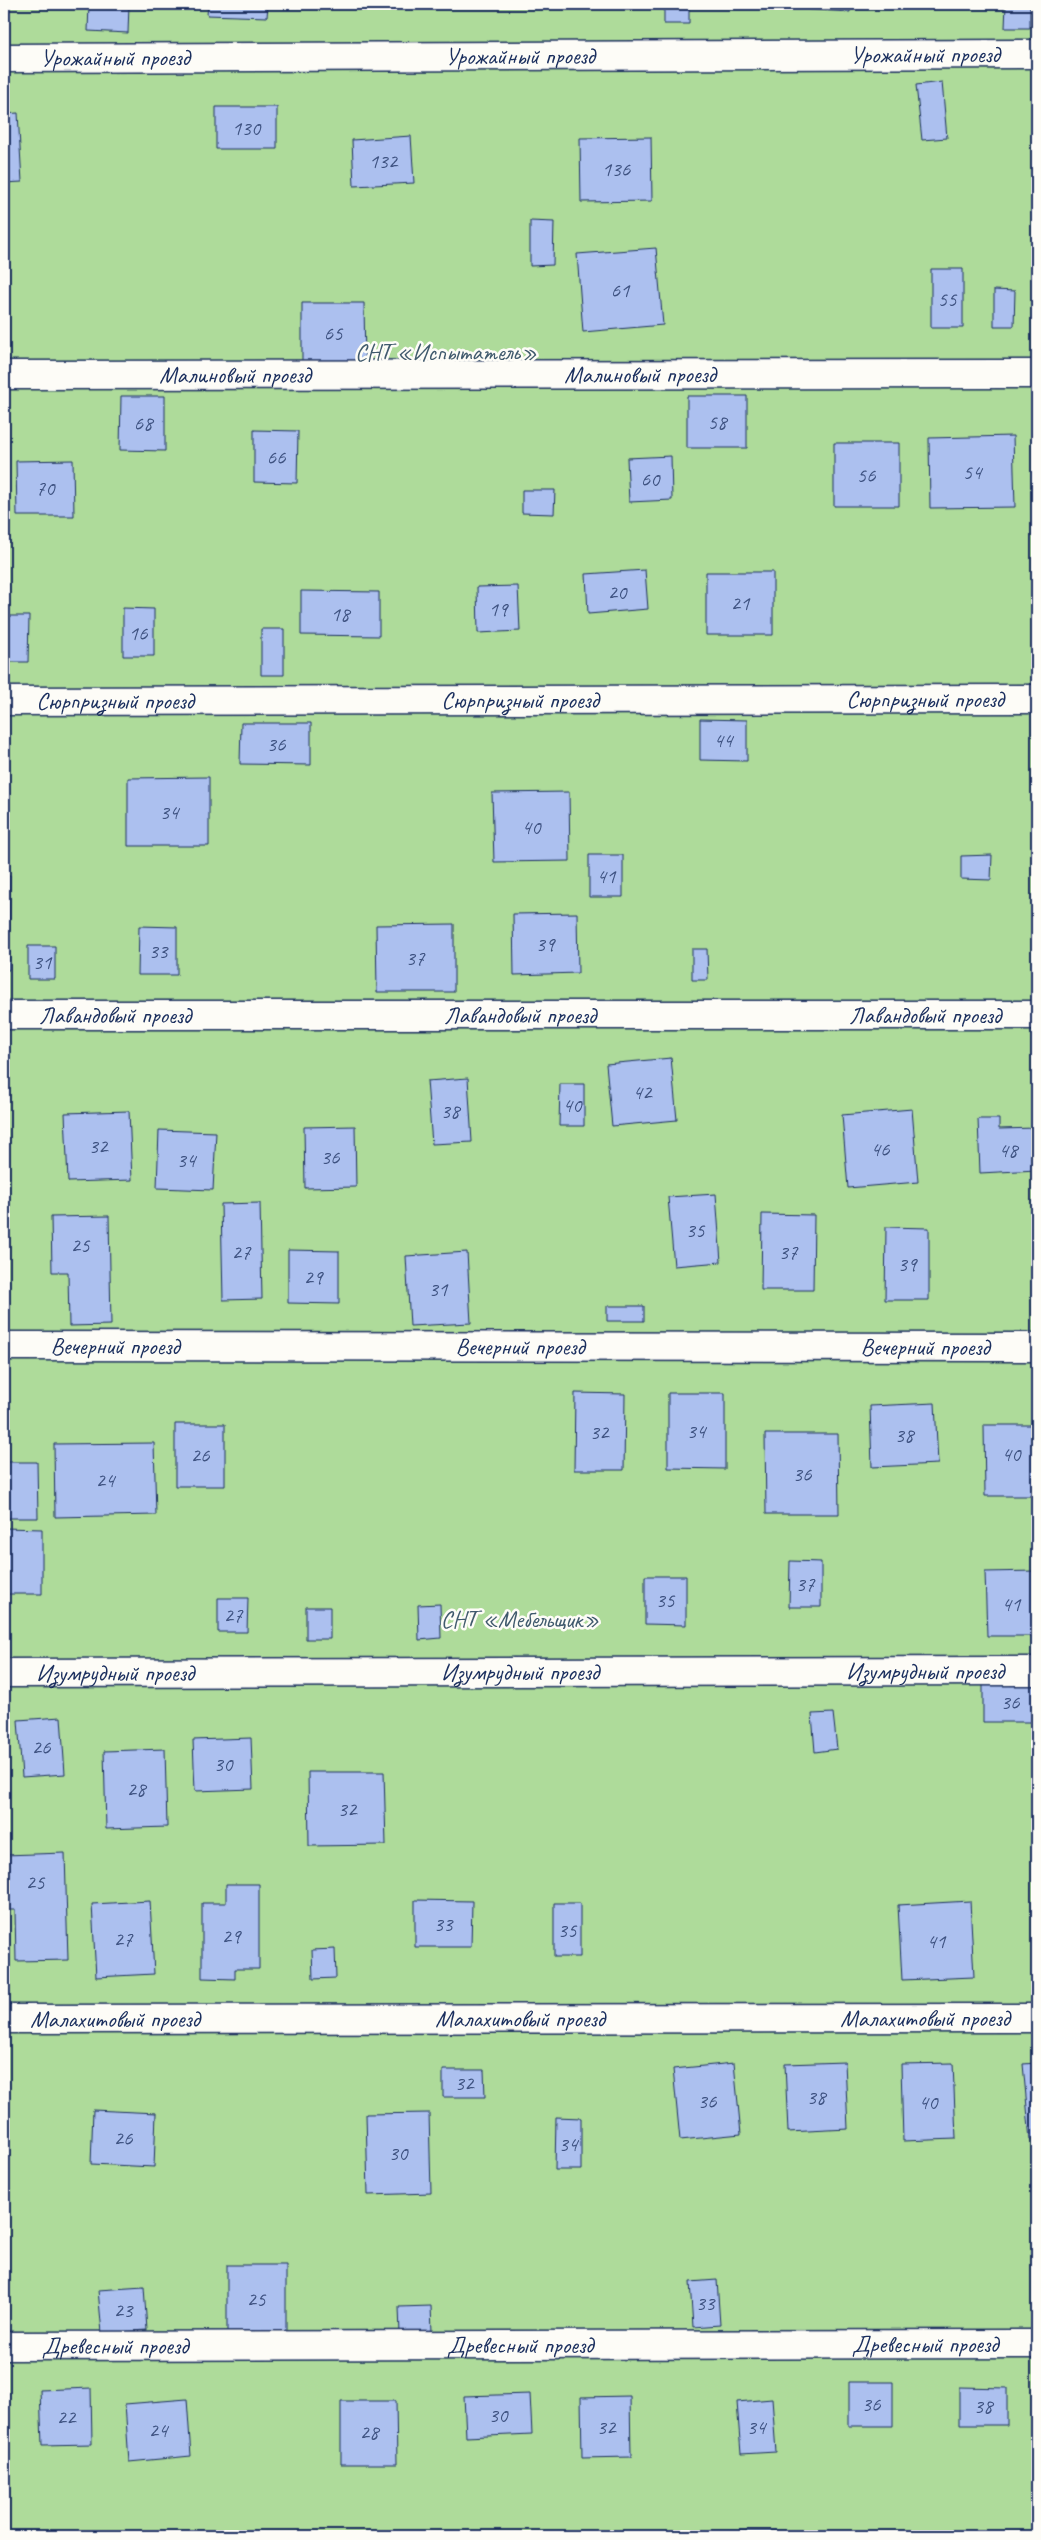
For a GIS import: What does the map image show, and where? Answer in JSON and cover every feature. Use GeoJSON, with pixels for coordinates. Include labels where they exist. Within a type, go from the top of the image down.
{"type":"FeatureCollection","features":[{"type":"Feature","properties":{"kind":"street","name":"Урожайный проезд"},"geometry":{"type":"LineString","coordinates":[[4,58],[1037,54]]}},
{"type":"Feature","properties":{"kind":"street","name":"Малиновый проезд"},"geometry":{"type":"LineString","coordinates":[[4,374],[1037,374]]}},
{"type":"Feature","properties":{"kind":"street","name":"Сюрпризный проезд"},"geometry":{"type":"LineString","coordinates":[[4,702],[1037,699]]}},
{"type":"Feature","properties":{"kind":"street","name":"Лавандовый проезд"},"geometry":{"type":"LineString","coordinates":[[4,1015],[1037,1015]]}},
{"type":"Feature","properties":{"kind":"street","name":"Вечерний проезд"},"geometry":{"type":"LineString","coordinates":[[4,1346],[1037,1347]]}},
{"type":"Feature","properties":{"kind":"street","name":"Изумрудный проезд"},"geometry":{"type":"LineString","coordinates":[[4,1673],[1037,1671]]}},
{"type":"Feature","properties":{"kind":"street","name":"Малахитовый проезд"},"geometry":{"type":"LineString","coordinates":[[4,2019],[1037,2018]]}},
{"type":"Feature","properties":{"kind":"street","name":"Древесный проезд"},"geometry":{"type":"LineString","coordinates":[[4,2346],[1037,2344]]}},
{"type":"Feature","properties":{"kind":"green space","name":"СНТ «Мебельщик»"},"geometry":{"type":"Polygon","coordinates":[[[4,4],[1037,4],[1037,2536],[4,2536],[4,4]]]}},
{"type":"Feature","properties":{"kind":"building"},"geometry":{"type":"Polygon","coordinates":[[[89,4],[129,4],[128,33],[88,31],[89,4]]]}},
{"type":"Feature","properties":{"kind":"building"},"geometry":{"type":"Polygon","coordinates":[[[208,4],[268,4],[267,17],[207,15],[208,4]]]}},
{"type":"Feature","properties":{"kind":"building"},"geometry":{"type":"Polygon","coordinates":[[[664,4],[689,4],[689,24],[664,24],[664,4]]]}},
{"type":"Feature","properties":{"kind":"building"},"geometry":{"type":"Polygon","coordinates":[[[800,4],[850,4],[850,12],[799,9],[800,4]]]}},
{"type":"Feature","properties":{"kind":"building"},"geometry":{"type":"Polygon","coordinates":[[[1006,4],[1030,4],[1030,28],[1005,28],[1006,4]]]}},
{"type":"Feature","properties":{"kind":"building"},"geometry":{"type":"Polygon","coordinates":[[[942,82],[947,138],[922,140],[916,85],[942,82]]]}},
{"type":"Feature","properties":{"kind":"building"},"geometry":{"type":"Polygon","coordinates":[[[216,107],[277,107],[277,149],[216,149],[216,107]]]}},
{"type":"Feature","properties":{"kind":"building"},"geometry":{"type":"Polygon","coordinates":[[[18,113],[22,182],[4,183],[4,114],[18,113]]]}},
{"type":"Feature","properties":{"kind":"building"},"geometry":{"type":"Polygon","coordinates":[[[411,136],[414,183],[354,186],[352,140],[411,136]]]}},
{"type":"Feature","properties":{"kind":"building"},"geometry":{"type":"Polygon","coordinates":[[[651,137],[652,201],[581,202],[580,138],[651,137]]]}},
{"type":"Feature","properties":{"kind":"building"},"geometry":{"type":"Polygon","coordinates":[[[530,221],[554,222],[553,265],[530,266],[530,221]]]}},
{"type":"Feature","properties":{"kind":"building"},"geometry":{"type":"Polygon","coordinates":[[[656,248],[663,325],[583,332],[577,254],[656,248]]]}},
{"type":"Feature","properties":{"kind":"building"},"geometry":{"type":"Polygon","coordinates":[[[931,269],[963,269],[963,328],[931,328],[931,269]]]}},
{"type":"Feature","properties":{"kind":"building"},"geometry":{"type":"Polygon","coordinates":[[[994,290],[1015,291],[1014,326],[994,326],[994,290]]]}},
{"type":"Feature","properties":{"kind":"building"},"geometry":{"type":"Polygon","coordinates":[[[302,303],[364,303],[365,364],[302,364],[302,303]]]}},
{"type":"Feature","properties":{"kind":"building"},"geometry":{"type":"Polygon","coordinates":[[[121,396],[165,396],[165,451],[120,450],[121,396]]]}},
{"type":"Feature","properties":{"kind":"building"},"geometry":{"type":"Polygon","coordinates":[[[687,396],[747,396],[747,448],[687,448],[687,396]]]}},
{"type":"Feature","properties":{"kind":"building"},"geometry":{"type":"Polygon","coordinates":[[[254,430],[298,431],[297,483],[254,482],[254,430]]]}},
{"type":"Feature","properties":{"kind":"building"},"geometry":{"type":"Polygon","coordinates":[[[1013,436],[1015,507],[930,508],[929,438],[1013,436]]]}},
{"type":"Feature","properties":{"kind":"building"},"geometry":{"type":"Polygon","coordinates":[[[834,443],[899,443],[899,506],[834,506],[834,443]]]}},
{"type":"Feature","properties":{"kind":"building"},"geometry":{"type":"Polygon","coordinates":[[[671,456],[672,500],[629,502],[627,458],[671,456]]]}},
{"type":"Feature","properties":{"kind":"building"},"geometry":{"type":"Polygon","coordinates":[[[73,460],[74,516],[17,516],[16,461],[73,460]]]}},
{"type":"Feature","properties":{"kind":"building"},"geometry":{"type":"Polygon","coordinates":[[[522,490],[555,490],[554,514],[522,513],[522,490]]]}},
{"type":"Feature","properties":{"kind":"building"},"geometry":{"type":"Polygon","coordinates":[[[645,570],[648,609],[588,614],[586,574],[645,570]]]}},
{"type":"Feature","properties":{"kind":"building"},"geometry":{"type":"Polygon","coordinates":[[[706,572],[773,572],[773,635],[706,635],[706,572]]]}},
{"type":"Feature","properties":{"kind":"building"},"geometry":{"type":"Polygon","coordinates":[[[518,586],[520,631],[478,633],[477,587],[518,586]]]}},
{"type":"Feature","properties":{"kind":"building"},"geometry":{"type":"Polygon","coordinates":[[[301,591],[379,592],[379,636],[301,635],[301,591]]]}},
{"type":"Feature","properties":{"kind":"building"},"geometry":{"type":"Polygon","coordinates":[[[123,608],[154,609],[154,656],[123,656],[123,608]]]}},
{"type":"Feature","properties":{"kind":"building"},"geometry":{"type":"Polygon","coordinates":[[[5,616],[29,616],[28,662],[4,662],[5,616]]]}},
{"type":"Feature","properties":{"kind":"building"},"geometry":{"type":"Polygon","coordinates":[[[261,629],[284,629],[284,675],[261,675],[261,629]]]}},
{"type":"Feature","properties":{"kind":"building"},"geometry":{"type":"Polygon","coordinates":[[[700,719],[747,720],[747,761],[700,760],[700,719]]]}},
{"type":"Feature","properties":{"kind":"building"},"geometry":{"type":"Polygon","coordinates":[[[241,723],[311,723],[311,765],[240,764],[241,723]]]}},
{"type":"Feature","properties":{"kind":"building"},"geometry":{"type":"Polygon","coordinates":[[[209,777],[209,846],[128,846],[128,778],[209,777]]]}},
{"type":"Feature","properties":{"kind":"building"},"geometry":{"type":"Polygon","coordinates":[[[569,792],[570,861],[494,862],[492,793],[569,792]]]}},
{"type":"Feature","properties":{"kind":"building"},"geometry":{"type":"Polygon","coordinates":[[[589,855],[623,855],[623,897],[589,897],[589,855]]]}},
{"type":"Feature","properties":{"kind":"building"},"geometry":{"type":"Polygon","coordinates":[[[992,855],[991,880],[961,879],[961,856],[992,855]]]}},
{"type":"Feature","properties":{"kind":"building"},"geometry":{"type":"Polygon","coordinates":[[[4,876],[10,876],[9,970],[4,970],[4,876]]]}},
{"type":"Feature","properties":{"kind":"building"},"geometry":{"type":"Polygon","coordinates":[[[577,913],[578,973],[514,975],[513,914],[577,913]]]}},
{"type":"Feature","properties":{"kind":"building"},"geometry":{"type":"Polygon","coordinates":[[[454,924],[454,992],[377,992],[376,925],[454,924]]]}},
{"type":"Feature","properties":{"kind":"building"},"geometry":{"type":"Polygon","coordinates":[[[139,926],[177,927],[177,975],[138,975],[139,926]]]}},
{"type":"Feature","properties":{"kind":"building"},"geometry":{"type":"Polygon","coordinates":[[[28,946],[55,946],[55,979],[28,979],[28,946]]]}},
{"type":"Feature","properties":{"kind":"building"},"geometry":{"type":"Polygon","coordinates":[[[692,949],[707,949],[708,980],[692,980],[692,949]]]}},
{"type":"Feature","properties":{"kind":"building"},"geometry":{"type":"Polygon","coordinates":[[[671,1058],[677,1120],[612,1126],[606,1064],[671,1058]]]}},
{"type":"Feature","properties":{"kind":"building"},"geometry":{"type":"Polygon","coordinates":[[[468,1078],[472,1142],[432,1144],[427,1081],[468,1078]]]}},
{"type":"Feature","properties":{"kind":"building"},"geometry":{"type":"Polygon","coordinates":[[[560,1084],[584,1084],[584,1126],[559,1126],[560,1084]]]}},
{"type":"Feature","properties":{"kind":"building"},"geometry":{"type":"Polygon","coordinates":[[[912,1109],[918,1182],[848,1188],[842,1115],[912,1109]]]}},
{"type":"Feature","properties":{"kind":"building"},"geometry":{"type":"Polygon","coordinates":[[[129,1111],[132,1180],[68,1182],[65,1113],[129,1111]]]}},
{"type":"Feature","properties":{"kind":"building"},"geometry":{"type":"Polygon","coordinates":[[[978,1119],[999,1119],[999,1129],[1037,1128],[1037,1170],[980,1173],[978,1119]]]}},
{"type":"Feature","properties":{"kind":"building"},"geometry":{"type":"Polygon","coordinates":[[[355,1126],[356,1187],[305,1188],[304,1127],[355,1126]]]}},
{"type":"Feature","properties":{"kind":"building"},"geometry":{"type":"Polygon","coordinates":[[[159,1130],[216,1132],[213,1190],[157,1188],[159,1130]]]}},
{"type":"Feature","properties":{"kind":"building"},"geometry":{"type":"Polygon","coordinates":[[[716,1194],[721,1262],[674,1266],[668,1197],[716,1194]]]}},
{"type":"Feature","properties":{"kind":"building"},"geometry":{"type":"Polygon","coordinates":[[[260,1203],[262,1299],[223,1300],[221,1204],[260,1203]]]}},
{"type":"Feature","properties":{"kind":"building"},"geometry":{"type":"Polygon","coordinates":[[[762,1214],[814,1215],[813,1290],[761,1290],[762,1214]]]}},
{"type":"Feature","properties":{"kind":"building"},"geometry":{"type":"Polygon","coordinates":[[[109,1216],[111,1325],[69,1326],[68,1272],[52,1272],[51,1217],[109,1216]]]}},
{"type":"Feature","properties":{"kind":"building"},"geometry":{"type":"Polygon","coordinates":[[[886,1227],[929,1228],[929,1300],[885,1300],[886,1227]]]}},
{"type":"Feature","properties":{"kind":"building"},"geometry":{"type":"Polygon","coordinates":[[[288,1250],[339,1251],[339,1304],[288,1303],[288,1250]]]}},
{"type":"Feature","properties":{"kind":"building"},"geometry":{"type":"Polygon","coordinates":[[[467,1252],[471,1323],[410,1326],[406,1256],[467,1252]]]}},
{"type":"Feature","properties":{"kind":"building"},"geometry":{"type":"Polygon","coordinates":[[[607,1306],[644,1306],[644,1321],[607,1321],[607,1306]]]}},
{"type":"Feature","properties":{"kind":"building"},"geometry":{"type":"Polygon","coordinates":[[[575,1393],[625,1394],[624,1470],[574,1470],[575,1393]]]}},
{"type":"Feature","properties":{"kind":"building"},"geometry":{"type":"Polygon","coordinates":[[[668,1393],[725,1393],[725,1469],[668,1468],[668,1393]]]}},
{"type":"Feature","properties":{"kind":"building"},"geometry":{"type":"Polygon","coordinates":[[[935,1403],[938,1464],[872,1467],[870,1406],[935,1403]]]}},
{"type":"Feature","properties":{"kind":"building"},"geometry":{"type":"Polygon","coordinates":[[[175,1424],[225,1424],[225,1486],[175,1486],[175,1424]]]}},
{"type":"Feature","properties":{"kind":"building"},"geometry":{"type":"Polygon","coordinates":[[[984,1425],[1036,1425],[1037,1496],[985,1496],[984,1425]]]}},
{"type":"Feature","properties":{"kind":"building"},"geometry":{"type":"Polygon","coordinates":[[[765,1434],[838,1434],[839,1514],[766,1514],[765,1434]]]}},
{"type":"Feature","properties":{"kind":"building"},"geometry":{"type":"Polygon","coordinates":[[[154,1443],[156,1515],[55,1517],[54,1444],[154,1443]]]}},
{"type":"Feature","properties":{"kind":"building"},"geometry":{"type":"Polygon","coordinates":[[[4,1462],[37,1462],[38,1518],[4,1518],[4,1462]]]}},
{"type":"Feature","properties":{"kind":"building"},"geometry":{"type":"Polygon","coordinates":[[[4,1528],[42,1529],[42,1594],[4,1594],[4,1528]]]}},
{"type":"Feature","properties":{"kind":"building"},"geometry":{"type":"Polygon","coordinates":[[[790,1561],[821,1562],[821,1607],[789,1607],[790,1561]]]}},
{"type":"Feature","properties":{"kind":"building"},"geometry":{"type":"Polygon","coordinates":[[[1036,1571],[1037,1636],[987,1636],[985,1572],[1036,1571]]]}},
{"type":"Feature","properties":{"kind":"building"},"geometry":{"type":"Polygon","coordinates":[[[645,1576],[686,1576],[686,1625],[645,1624],[645,1576]]]}},
{"type":"Feature","properties":{"kind":"building"},"geometry":{"type":"Polygon","coordinates":[[[218,1598],[248,1598],[247,1632],[218,1632],[218,1598]]]}},
{"type":"Feature","properties":{"kind":"building"},"geometry":{"type":"Polygon","coordinates":[[[440,1604],[441,1638],[419,1640],[418,1605],[440,1604]]]}},
{"type":"Feature","properties":{"kind":"building"},"geometry":{"type":"Polygon","coordinates":[[[306,1607],[330,1607],[330,1639],[306,1639],[306,1607]]]}},
{"type":"Feature","properties":{"kind":"building"},"geometry":{"type":"Polygon","coordinates":[[[983,1682],[1037,1682],[1037,1722],[983,1722],[983,1682]]]}},
{"type":"Feature","properties":{"kind":"building"},"geometry":{"type":"Polygon","coordinates":[[[833,1713],[837,1749],[815,1752],[812,1714],[833,1713]]]}},
{"type":"Feature","properties":{"kind":"building"},"geometry":{"type":"Polygon","coordinates":[[[61,1717],[65,1774],[22,1777],[18,1720],[61,1717]]]}},
{"type":"Feature","properties":{"kind":"building"},"geometry":{"type":"Polygon","coordinates":[[[251,1738],[253,1789],[195,1791],[193,1740],[251,1738]]]}},
{"type":"Feature","properties":{"kind":"building"},"geometry":{"type":"Polygon","coordinates":[[[165,1749],[167,1827],[106,1829],[104,1751],[165,1749]]]}},
{"type":"Feature","properties":{"kind":"building"},"geometry":{"type":"Polygon","coordinates":[[[308,1772],[384,1772],[386,1845],[309,1846],[308,1772]]]}},
{"type":"Feature","properties":{"kind":"building"},"geometry":{"type":"Polygon","coordinates":[[[65,1853],[68,1960],[16,1961],[15,1910],[4,1910],[4,1855],[65,1853]]]}},
{"type":"Feature","properties":{"kind":"building"},"geometry":{"type":"Polygon","coordinates":[[[226,1884],[259,1884],[259,1969],[235,1969],[235,1979],[202,1978],[202,1903],[226,1903],[226,1884]]]}},
{"type":"Feature","properties":{"kind":"building"},"geometry":{"type":"Polygon","coordinates":[[[415,1900],[472,1901],[471,1947],[415,1947],[415,1900]]]}},
{"type":"Feature","properties":{"kind":"building"},"geometry":{"type":"Polygon","coordinates":[[[150,1901],[154,1974],[96,1977],[92,1904],[150,1901]]]}},
{"type":"Feature","properties":{"kind":"building"},"geometry":{"type":"Polygon","coordinates":[[[970,1901],[974,1977],[902,1980],[898,1905],[970,1901]]]}},
{"type":"Feature","properties":{"kind":"building"},"geometry":{"type":"Polygon","coordinates":[[[554,1903],[580,1903],[580,1957],[554,1957],[554,1903]]]}},
{"type":"Feature","properties":{"kind":"building"},"geometry":{"type":"Polygon","coordinates":[[[335,1949],[336,1978],[313,1979],[312,1950],[335,1949]]]}},
{"type":"Feature","properties":{"kind":"building"},"geometry":{"type":"Polygon","coordinates":[[[845,2062],[848,2129],[788,2132],[785,2064],[845,2062]]]}},
{"type":"Feature","properties":{"kind":"building"},"geometry":{"type":"Polygon","coordinates":[[[734,2063],[741,2134],[680,2140],[673,2069],[734,2063]]]}},
{"type":"Feature","properties":{"kind":"building"},"geometry":{"type":"Polygon","coordinates":[[[953,2063],[956,2139],[903,2141],[901,2064],[953,2063]]]}},
{"type":"Feature","properties":{"kind":"building"},"geometry":{"type":"Polygon","coordinates":[[[1037,2063],[1037,2139],[1030,2140],[1023,2064],[1037,2063]]]}},
{"type":"Feature","properties":{"kind":"building"},"geometry":{"type":"Polygon","coordinates":[[[443,2070],[484,2070],[485,2097],[443,2097],[443,2070]]]}},
{"type":"Feature","properties":{"kind":"building"},"geometry":{"type":"Polygon","coordinates":[[[93,2110],[156,2113],[154,2167],[91,2164],[93,2110]]]}},
{"type":"Feature","properties":{"kind":"building"},"geometry":{"type":"Polygon","coordinates":[[[429,2113],[431,2193],[368,2195],[366,2114],[429,2113]]]}},
{"type":"Feature","properties":{"kind":"building"},"geometry":{"type":"Polygon","coordinates":[[[556,2117],[581,2118],[581,2170],[555,2170],[556,2117]]]}},
{"type":"Feature","properties":{"kind":"building"},"geometry":{"type":"Polygon","coordinates":[[[227,2265],[286,2265],[286,2333],[227,2332],[227,2265]]]}},
{"type":"Feature","properties":{"kind":"building"},"geometry":{"type":"Polygon","coordinates":[[[717,2280],[720,2325],[693,2327],[690,2282],[717,2280]]]}},
{"type":"Feature","properties":{"kind":"building"},"geometry":{"type":"Polygon","coordinates":[[[144,2287],[147,2330],[102,2333],[98,2290],[144,2287]]]}},
{"type":"Feature","properties":{"kind":"building"},"geometry":{"type":"Polygon","coordinates":[[[431,2306],[432,2332],[400,2334],[399,2307],[431,2306]]]}},
{"type":"Feature","properties":{"kind":"building"},"geometry":{"type":"Polygon","coordinates":[[[849,2382],[893,2382],[893,2426],[849,2426],[849,2382]]]}},
{"type":"Feature","properties":{"kind":"building"},"geometry":{"type":"Polygon","coordinates":[[[959,2387],[1007,2388],[1007,2425],[959,2425],[959,2387]]]}},
{"type":"Feature","properties":{"kind":"building"},"geometry":{"type":"Polygon","coordinates":[[[91,2388],[92,2444],[42,2445],[40,2390],[91,2388]]]}},
{"type":"Feature","properties":{"kind":"building"},"geometry":{"type":"Polygon","coordinates":[[[530,2394],[532,2434],[466,2437],[464,2396],[530,2394]]]}},
{"type":"Feature","properties":{"kind":"building"},"geometry":{"type":"Polygon","coordinates":[[[630,2396],[631,2457],[582,2458],[581,2397],[630,2396]]]}},
{"type":"Feature","properties":{"kind":"building"},"geometry":{"type":"Polygon","coordinates":[[[187,2399],[191,2456],[129,2462],[125,2404],[187,2399]]]}},
{"type":"Feature","properties":{"kind":"building"},"geometry":{"type":"Polygon","coordinates":[[[772,2399],[776,2452],[741,2454],[737,2402],[772,2399]]]}},
{"type":"Feature","properties":{"kind":"building"},"geometry":{"type":"Polygon","coordinates":[[[341,2401],[396,2401],[397,2464],[341,2464],[341,2401]]]}},
{"type":"Feature","properties":{"kind":"building"},"geometry":{"type":"Polygon","coordinates":[[[685,2531],[805,2531],[805,2536],[685,2536],[685,2531]]]}},
{"type":"Feature","properties":{"kind":"park label","name":"СНТ «Испытатель»"},"geometry":{"type":"Point","coordinates":[446,352]}}]}
